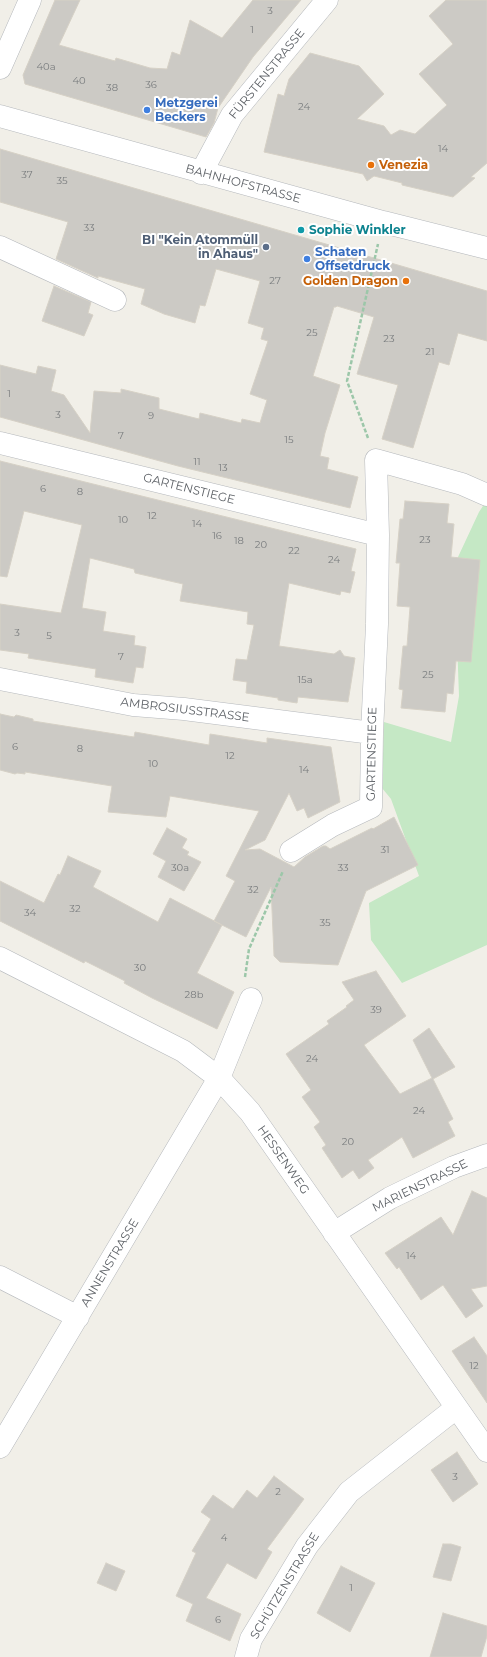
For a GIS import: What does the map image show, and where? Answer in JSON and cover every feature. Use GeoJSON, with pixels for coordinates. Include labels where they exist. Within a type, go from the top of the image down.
{"type":"FeatureCollection","features":[{"type":"Feature","properties":{"kind":"street"},"geometry":{"type":"LineString","coordinates":[[0,68],[30,0]]}},
{"type":"Feature","properties":{"kind":"street","name":"FÜRSTENSTRASSE"},"geometry":{"type":"LineString","coordinates":[[200,172],[232,115],[327,0]]}},
{"type":"Feature","properties":{"kind":"street","name":"BAHNHOFSTRASSE"},"geometry":{"type":"LineString","coordinates":[[0,116],[383,222],[487,248]]}},
{"type":"Feature","properties":{"kind":"street"},"geometry":{"type":"LineString","coordinates":[[0,248],[115,300]]}},
{"type":"Feature","properties":{"kind":"street","name":"GARTENSTIEGE"},"geometry":{"type":"LineString","coordinates":[[0,443],[378,535]]}},
{"type":"Feature","properties":{"kind":"street"},"geometry":{"type":"LineString","coordinates":[[376,460],[462,484],[487,494]]}},
{"type":"Feature","properties":{"kind":"street","name":"GARTENSTIEGE"},"geometry":{"type":"LineString","coordinates":[[291,851],[333,825],[371,807],[372,733],[377,624],[378,535],[376,460]]}},
{"type":"Feature","properties":{"kind":"street","name":"AMBROSIUSSTRASSE"},"geometry":{"type":"LineString","coordinates":[[0,679],[133,705],[184,709],[372,733]]}},
{"type":"Feature","properties":{"kind":"street","name":"HESSENWEG"},"geometry":{"type":"LineString","coordinates":[[0,958],[183,1051],[219,1078],[250,1112],[487,1451]]}},
{"type":"Feature","properties":{"kind":"street"},"geometry":{"type":"LineString","coordinates":[[219,1078],[251,999]]}},
{"type":"Feature","properties":{"kind":"street","name":"ANNENSTRASSE"},"geometry":{"type":"LineString","coordinates":[[0,1447],[219,1078]]}},
{"type":"Feature","properties":{"kind":"street","name":"MARIENSTRASSE"},"geometry":{"type":"LineString","coordinates":[[334,1233],[390,1198],[454,1166],[487,1155]]}},
{"type":"Feature","properties":{"kind":"street"},"geometry":{"type":"LineString","coordinates":[[0,1277],[78,1317]]}},
{"type":"Feature","properties":{"kind":"street","name":"SCHÜTZENSTRASSE"},"geometry":{"type":"LineString","coordinates":[[246,1657],[251,1639],[307,1546],[349,1492],[456,1408]]}},
{"type":"Feature","properties":{"kind":"path"},"geometry":{"type":"LineString","coordinates":[[376,460],[347,381],[383,222]]}},
{"type":"Feature","properties":{"kind":"path"},"geometry":{"type":"LineString","coordinates":[[251,999],[244,974],[249,949],[291,851]]}},
{"type":"Feature","properties":{"kind":"green space"},"geometry":{"type":"Polygon","coordinates":[[[487,500],[487,945],[402,983],[371,940],[369,903],[419,876],[391,799],[382,788],[384,722],[451,742],[459,696],[456,614],[458,557],[479,512],[487,500]]]}},
{"type":"Feature","properties":{"kind":"building"},"geometry":{"type":"Polygon","coordinates":[[[55,0],[80,0],[59,45],[115,61],[116,58],[150,68],[167,69],[172,52],[180,55],[190,20],[222,38],[253,0],[301,0],[253,57],[218,108],[214,123],[206,137],[25,84],[23,75],[55,0]]]}},
{"type":"Feature","properties":{"kind":"building"},"geometry":{"type":"Polygon","coordinates":[[[446,0],[487,0],[487,163],[471,177],[475,178],[453,197],[402,185],[402,183],[374,176],[367,181],[363,174],[264,152],[278,94],[284,96],[289,79],[310,53],[359,66],[384,94],[357,119],[384,126],[391,135],[400,130],[415,134],[447,105],[419,74],[453,44],[429,16],[446,0]]]}},
{"type":"Feature","properties":{"kind":"building"},"geometry":{"type":"Polygon","coordinates":[[[0,149],[487,291],[487,341],[458,333],[449,365],[439,362],[413,448],[382,439],[398,385],[357,374],[374,317],[337,306],[334,307],[313,376],[340,385],[325,433],[320,456],[329,458],[327,469],[358,477],[350,508],[178,466],[0,417],[0,365],[36,374],[38,366],[56,370],[51,391],[64,395],[90,433],[94,391],[121,393],[121,389],[159,398],[159,409],[199,419],[200,413],[241,423],[242,419],[260,423],[267,400],[250,394],[268,341],[261,339],[264,328],[248,323],[260,281],[216,269],[205,306],[200,305],[195,323],[164,314],[141,304],[145,289],[98,276],[98,278],[56,259],[68,222],[0,202],[0,149]]]}},
{"type":"Feature","properties":{"kind":"building"},"geometry":{"type":"Polygon","coordinates":[[[54,286],[91,302],[88,313],[93,315],[84,336],[42,321],[54,286]]]}},
{"type":"Feature","properties":{"kind":"building"},"geometry":{"type":"Polygon","coordinates":[[[0,461],[356,549],[351,571],[355,572],[350,593],[341,591],[340,595],[289,583],[279,646],[334,654],[340,650],[344,656],[355,658],[348,702],[298,697],[297,703],[278,700],[278,698],[246,693],[247,682],[233,680],[236,659],[247,660],[254,625],[247,624],[248,612],[180,601],[183,584],[135,573],[134,569],[90,558],[82,608],[106,612],[103,631],[135,636],[134,645],[146,647],[143,668],[136,667],[133,683],[95,677],[96,669],[28,658],[29,654],[0,650],[0,604],[61,613],[82,525],[24,511],[7,577],[0,576],[0,461]]]}},
{"type":"Feature","properties":{"kind":"building"},"geometry":{"type":"Polygon","coordinates":[[[405,501],[449,504],[447,523],[454,524],[451,557],[480,560],[471,662],[456,661],[453,694],[447,693],[445,712],[401,708],[403,690],[399,689],[403,646],[407,646],[410,607],[397,606],[400,563],[396,563],[400,519],[403,519],[405,501]]]}},
{"type":"Feature","properties":{"kind":"building"},"geometry":{"type":"Polygon","coordinates":[[[0,714],[14,717],[16,715],[33,719],[33,721],[134,737],[135,732],[209,745],[210,734],[267,743],[267,738],[331,747],[340,802],[308,818],[304,808],[297,811],[289,793],[265,840],[245,850],[260,849],[294,867],[305,857],[323,846],[330,849],[372,828],[373,829],[394,817],[418,865],[366,891],[338,965],[280,962],[274,956],[271,887],[246,937],[214,921],[235,881],[226,876],[259,811],[170,796],[166,817],[108,812],[112,786],[25,772],[25,774],[15,774],[0,770],[0,714]]]}},
{"type":"Feature","properties":{"kind":"building"},"geometry":{"type":"Polygon","coordinates":[[[167,828],[187,839],[182,848],[189,852],[187,855],[201,862],[184,891],[158,877],[166,861],[153,854],[167,828]]]}},
{"type":"Feature","properties":{"kind":"building"},"geometry":{"type":"Polygon","coordinates":[[[68,856],[101,871],[93,887],[158,922],[170,898],[222,925],[197,973],[234,992],[217,1029],[152,998],[124,983],[125,981],[85,961],[84,963],[0,921],[0,881],[44,903],[58,874],[60,875],[68,856]]]}},
{"type":"Feature","properties":{"kind":"building"},"geometry":{"type":"Polygon","coordinates":[[[376,971],[406,1016],[364,1045],[400,1094],[432,1078],[413,1040],[429,1028],[455,1067],[433,1079],[453,1119],[448,1122],[455,1136],[413,1158],[402,1137],[368,1160],[374,1168],[359,1179],[353,1170],[342,1178],[322,1148],[326,1145],[314,1127],[320,1122],[302,1097],[311,1090],[286,1054],[329,1024],[327,1021],[347,1007],[346,1006],[354,1000],[342,982],[376,971]]]}},
{"type":"Feature","properties":{"kind":"building"},"geometry":{"type":"Polygon","coordinates":[[[472,1191],[487,1198],[487,1286],[471,1289],[483,1306],[466,1318],[443,1285],[421,1300],[399,1267],[397,1269],[385,1253],[441,1217],[453,1235],[472,1191]]]}},
{"type":"Feature","properties":{"kind":"building"},"geometry":{"type":"Polygon","coordinates":[[[474,1337],[487,1356],[487,1403],[452,1351],[474,1337]]]}},
{"type":"Feature","properties":{"kind":"building"},"geometry":{"type":"Polygon","coordinates":[[[457,1452],[478,1484],[453,1502],[431,1470],[457,1452]]]}},
{"type":"Feature","properties":{"kind":"building"},"geometry":{"type":"Polygon","coordinates":[[[274,1476],[304,1499],[267,1549],[272,1552],[256,1579],[227,1563],[206,1598],[241,1614],[230,1641],[186,1621],[193,1604],[176,1596],[196,1553],[192,1551],[211,1519],[201,1512],[213,1495],[233,1509],[247,1490],[257,1498],[274,1476]]]}},
{"type":"Feature","properties":{"kind":"building"},"geometry":{"type":"Polygon","coordinates":[[[443,1544],[451,1544],[461,1547],[451,1581],[433,1577],[443,1544]]]}},
{"type":"Feature","properties":{"kind":"building"},"geometry":{"type":"Polygon","coordinates":[[[106,1563],[125,1571],[116,1591],[97,1583],[106,1563]]]}},
{"type":"Feature","properties":{"kind":"building"},"geometry":{"type":"Polygon","coordinates":[[[341,1566],[375,1583],[350,1632],[317,1613],[341,1566]]]}},
{"type":"Feature","properties":{"kind":"building"},"geometry":{"type":"Polygon","coordinates":[[[443,1613],[487,1626],[487,1636],[481,1657],[430,1657],[443,1613]]]}},
{"type":"Feature","properties":{"kind":"place","name":"Metzgerei Beckers"},"geometry":{"type":"Point","coordinates":[147,110]}},
{"type":"Feature","properties":{"kind":"place","name":"Venezia"},"geometry":{"type":"Point","coordinates":[371,165]}},
{"type":"Feature","properties":{"kind":"place","name":"Sophie Winkler"},"geometry":{"type":"Point","coordinates":[301,230]}},
{"type":"Feature","properties":{"kind":"place","name":"BI \"Kein Atommüll in Ahaus\""},"geometry":{"type":"Point","coordinates":[266,247]}},
{"type":"Feature","properties":{"kind":"place","name":"Schaten Offsetdruck"},"geometry":{"type":"Point","coordinates":[307,259]}},
{"type":"Feature","properties":{"kind":"place","name":"Golden Dragon"},"geometry":{"type":"Point","coordinates":[406,281]}}]}
